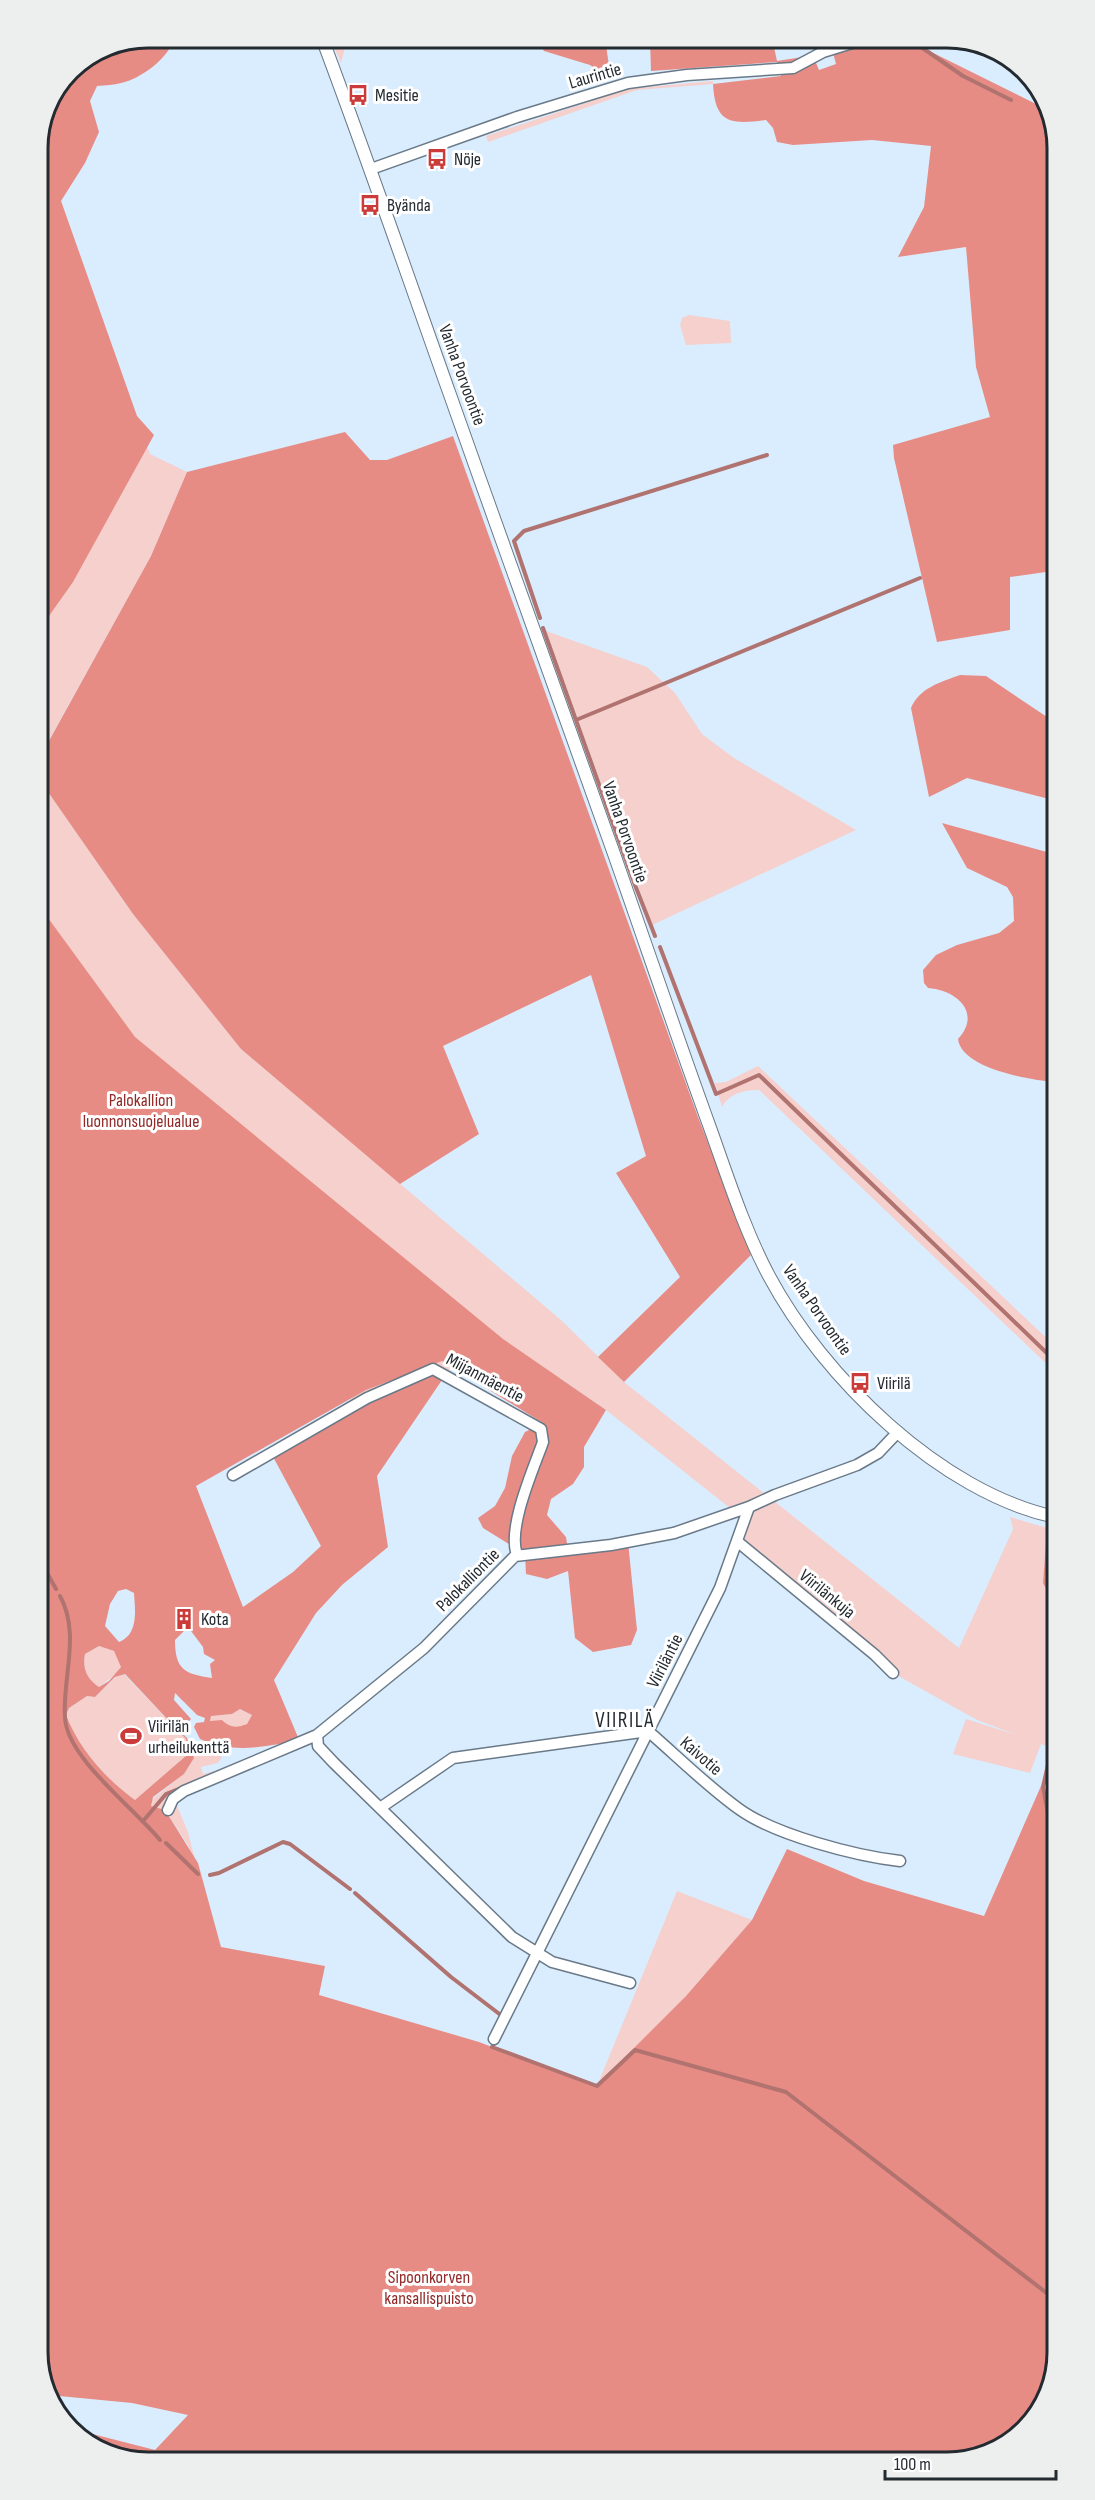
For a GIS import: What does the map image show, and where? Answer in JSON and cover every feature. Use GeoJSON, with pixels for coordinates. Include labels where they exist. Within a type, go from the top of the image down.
{"type":"FeatureCollection","features":[{"type":"Feature","properties":{"kind":"street","name":"Vanha Porvoontie"},"geometry":{"type":"LineString","coordinates":[[326,48],[371,169],[686,1061],[751,1234],[769,1275],[809,1337],[852,1388],[897,1433],[948,1470],[980,1489],[1010,1503],[1047,1515]]}},
{"type":"Feature","properties":{"kind":"street","name":"Laurintie"},"geometry":{"type":"LineString","coordinates":[[371,169],[528,114],[628,83],[687,75],[793,68],[837,48]]}},
{"type":"Feature","properties":{"kind":"street","name":"Miijanmäentie"},"geometry":{"type":"LineString","coordinates":[[233,1475],[367,1398],[433,1369],[542,1429],[543,1442],[515,1530],[514,1547],[518,1555]]}},
{"type":"Feature","properties":{"kind":"street"},"geometry":{"type":"LineString","coordinates":[[749,1508],[775,1495],[857,1465],[878,1453],[897,1433]]}},
{"type":"Feature","properties":{"kind":"street","name":"Viiriläntie"},"geometry":{"type":"LineString","coordinates":[[494,2039],[720,1588],[749,1508]]}},
{"type":"Feature","properties":{"kind":"street","name":"Palokalliontie"},"geometry":{"type":"LineString","coordinates":[[168,1810],[173,1799],[184,1791],[317,1735],[424,1648],[518,1555],[611,1545],[665,1535],[749,1508]]}},
{"type":"Feature","properties":{"kind":"street","name":"Viirilänkuja"},"geometry":{"type":"LineString","coordinates":[[738,1542],[867,1648],[893,1673]]}},
{"type":"Feature","properties":{"kind":"street"},"geometry":{"type":"LineString","coordinates":[[380,1808],[453,1758],[648,1731]]}},
{"type":"Feature","properties":{"kind":"street","name":"Kaivotie"},"geometry":{"type":"LineString","coordinates":[[648,1731],[739,1809],[764,1825],[874,1858],[900,1861]]}},
{"type":"Feature","properties":{"kind":"street"},"geometry":{"type":"LineString","coordinates":[[317,1735],[318,1746],[512,1937],[537,1954],[572,1969],[630,1983]]}},
{"type":"Feature","properties":{"kind":"green space"},"geometry":{"type":"Polygon","coordinates":[[[169,48],[161,60],[137,77],[121,83],[97,86],[90,101],[99,132],[85,163],[61,201],[137,416],[154,435],[73,582],[48,617],[48,141],[51,122],[58,104],[69,87],[98,61],[128,50],[169,48]]]}},
{"type":"Feature","properties":{"kind":"green space"},"geometry":{"type":"Polygon","coordinates":[[[334,48],[345,48],[341,63],[334,48]]]}},
{"type":"Feature","properties":{"kind":"green space"},"geometry":{"type":"Polygon","coordinates":[[[542,48],[606,48],[610,73],[605,75],[590,65],[544,51],[542,48]]]}},
{"type":"Feature","properties":{"kind":"green space"},"geometry":{"type":"Polygon","coordinates":[[[650,48],[774,48],[777,61],[809,56],[814,58],[819,70],[836,64],[832,49],[835,48],[923,48],[1037,105],[1042,116],[1047,148],[1047,572],[1010,577],[1010,630],[937,642],[894,458],[893,445],[990,417],[976,367],[966,247],[898,257],[924,207],[931,146],[872,140],[793,145],[777,142],[773,128],[766,120],[734,121],[721,114],[714,97],[713,84],[781,76],[777,62],[651,71],[650,48]]]}},
{"type":"Feature","properties":{"kind":"green space"},"geometry":{"type":"Polygon","coordinates":[[[713,81],[713,84],[637,90],[488,142],[486,136],[627,89],[713,81]]]}},
{"type":"Feature","properties":{"kind":"green space"},"geometry":{"type":"Polygon","coordinates":[[[48,164],[150,454],[187,472],[151,556],[48,742],[48,164]]]}},
{"type":"Feature","properties":{"kind":"green space"},"geometry":{"type":"Polygon","coordinates":[[[689,315],[730,321],[731,343],[686,345],[680,325],[682,318],[689,315]]]}},
{"type":"Feature","properties":{"kind":"green space"},"geometry":{"type":"Polygon","coordinates":[[[345,432],[370,460],[387,460],[453,436],[698,1117],[751,1255],[624,1382],[598,1357],[680,1277],[616,1173],[646,1156],[591,975],[443,1046],[479,1134],[400,1184],[241,1049],[133,914],[48,792],[48,743],[151,556],[187,472],[345,432]]]}},
{"type":"Feature","properties":{"kind":"green space"},"geometry":{"type":"Polygon","coordinates":[[[546,631],[647,667],[675,693],[702,734],[734,758],[856,830],[652,925],[546,631]]]}},
{"type":"Feature","properties":{"kind":"green space"},"geometry":{"type":"Polygon","coordinates":[[[960,675],[986,676],[1047,717],[1047,798],[967,778],[929,797],[911,708],[919,695],[938,683],[960,675]]]}},
{"type":"Feature","properties":{"kind":"green space","name":"Palokallion luonnonsuojelualue"},"geometry":{"type":"Polygon","coordinates":[[[48,792],[133,914],[241,1049],[561,1320],[624,1382],[959,1648],[1013,1529],[1010,1517],[1047,1528],[1043,1583],[1047,1590],[1047,1746],[1041,1744],[1030,1773],[953,1754],[966,1719],[1017,1735],[977,1720],[893,1673],[738,1542],[749,1507],[735,1512],[606,1410],[560,1378],[544,1423],[451,1367],[397,1446],[266,1309],[48,1581],[48,792]]]}},
{"type":"Feature","properties":{"kind":"green space"},"geometry":{"type":"Polygon","coordinates":[[[942,823],[1047,852],[1047,1081],[998,1071],[971,1058],[962,1049],[958,1039],[968,1020],[963,1004],[948,993],[928,988],[924,983],[923,970],[936,955],[957,945],[999,933],[1014,921],[1013,897],[1007,887],[967,868],[942,823]]]}},
{"type":"Feature","properties":{"kind":"green space"},"geometry":{"type":"Polygon","coordinates":[[[48,918],[135,1037],[503,1339],[606,1410],[584,1447],[584,1467],[573,1484],[551,1499],[547,1515],[566,1537],[568,1550],[628,1542],[637,1630],[631,1645],[593,1652],[575,1638],[568,1571],[547,1579],[526,1574],[525,1554],[483,1528],[478,1518],[495,1506],[505,1488],[512,1456],[525,1432],[543,1423],[442,1361],[366,1390],[196,1486],[243,1607],[293,1572],[321,1546],[271,1453],[424,1371],[446,1374],[377,1476],[388,1547],[342,1585],[316,1613],[274,1680],[300,1742],[281,1749],[279,1744],[239,1748],[210,1743],[200,1739],[194,1727],[196,1723],[204,1722],[205,1718],[197,1715],[175,1693],[174,1700],[191,1719],[180,1731],[187,1738],[194,1758],[184,1774],[153,1797],[151,1806],[165,1810],[198,1863],[221,1947],[325,1966],[319,1995],[479,2042],[596,2086],[686,1996],[752,1920],[787,1849],[864,1881],[984,1916],[1041,1786],[1047,1814],[1046,2365],[1042,2384],[1030,2408],[1018,2423],[991,2442],[979,2447],[947,2452],[141,2452],[122,2449],[90,2433],[155,2450],[188,2415],[132,2403],[58,2396],[50,2372],[48,2352],[48,918]],[[126,1589],[118,1591],[110,1604],[105,1626],[119,1642],[130,1633],[134,1621],[134,1593],[126,1589]],[[184,1631],[175,1640],[175,1650],[180,1664],[188,1672],[212,1678],[210,1664],[215,1660],[204,1654],[203,1647],[191,1631],[184,1631]],[[99,1646],[85,1654],[84,1664],[86,1673],[99,1687],[109,1681],[121,1667],[114,1651],[99,1646]],[[125,1674],[115,1677],[95,1697],[87,1696],[69,1708],[66,1715],[78,1740],[94,1762],[114,1783],[135,1800],[187,1755],[186,1739],[125,1674]],[[240,1709],[232,1714],[211,1716],[210,1721],[222,1720],[228,1725],[237,1727],[247,1724],[252,1715],[240,1709]]]}},
{"type":"Feature","properties":{"kind":"green space"},"geometry":{"type":"Polygon","coordinates":[[[758,1066],[1047,1338],[1047,1364],[759,1090],[738,1093],[729,1098],[722,1107],[715,1083],[726,1082],[758,1066]]]}},
{"type":"Feature","properties":{"kind":"green space"},"geometry":{"type":"Polygon","coordinates":[[[1047,1528],[1047,1591],[1043,1583],[1047,1528]]]}},
{"type":"Feature","properties":{"kind":"green space"},"geometry":{"type":"Polygon","coordinates":[[[99,1646],[114,1651],[121,1666],[116,1674],[99,1687],[89,1677],[84,1664],[85,1654],[99,1646]]]}},
{"type":"Feature","properties":{"kind":"green space","name":"Viirilän urheilukenttä"},"geometry":{"type":"Polygon","coordinates":[[[124,1674],[186,1739],[187,1755],[135,1800],[114,1783],[94,1762],[78,1740],[66,1715],[69,1708],[87,1696],[95,1697],[116,1677],[124,1674]]]}},
{"type":"Feature","properties":{"kind":"green space"},"geometry":{"type":"Polygon","coordinates":[[[240,1709],[252,1715],[247,1724],[238,1728],[210,1722],[211,1716],[232,1714],[240,1709]]]}},
{"type":"Feature","properties":{"kind":"green space"},"geometry":{"type":"Polygon","coordinates":[[[188,1743],[222,1757],[218,1763],[201,1767],[203,1774],[219,1770],[222,1773],[175,1801],[188,1832],[196,1864],[188,1845],[165,1810],[151,1806],[150,1801],[184,1774],[194,1758],[188,1743]]]}},
{"type":"Feature","properties":{"kind":"green space"},"geometry":{"type":"Polygon","coordinates":[[[1047,1760],[1047,1772],[1041,1786],[1047,1760]]]}},
{"type":"Feature","properties":{"kind":"green space"},"geometry":{"type":"Polygon","coordinates":[[[677,1891],[752,1920],[686,1996],[597,2086],[677,1891]]]}},
{"type":"Feature","properties":{"kind":"waterway"},"geometry":{"type":"LineString","coordinates":[[922,48],[963,76],[1011,100]]}},
{"type":"Feature","properties":{"kind":"waterway"},"geometry":{"type":"LineString","coordinates":[[540,618],[514,541],[524,531],[767,455]]}},
{"type":"Feature","properties":{"kind":"waterway"},"geometry":{"type":"LineString","coordinates":[[576,720],[920,578]]}},
{"type":"Feature","properties":{"kind":"waterway"},"geometry":{"type":"LineString","coordinates":[[543,628],[655,936]]}},
{"type":"Feature","properties":{"kind":"waterway"},"geometry":{"type":"LineString","coordinates":[[660,947],[716,1094],[759,1075],[1047,1353]]}},
{"type":"Feature","properties":{"kind":"waterway"},"geometry":{"type":"LineString","coordinates":[[48,1575],[56,1589]]}},
{"type":"Feature","properties":{"kind":"waterway"},"geometry":{"type":"LineString","coordinates":[[60,1596],[69,1625],[70,1641],[65,1703],[65,1718],[69,1733],[77,1750],[89,1766],[160,1840]]}},
{"type":"Feature","properties":{"kind":"waterway"},"geometry":{"type":"LineString","coordinates":[[1047,1769],[1043,1787],[1047,1808]]}},
{"type":"Feature","properties":{"kind":"waterway"},"geometry":{"type":"LineString","coordinates":[[144,1820],[166,1794],[181,1788]]}},
{"type":"Feature","properties":{"kind":"waterway"},"geometry":{"type":"LineString","coordinates":[[210,1875],[219,1873],[283,1842],[290,1844],[350,1889]]}},
{"type":"Feature","properties":{"kind":"waterway"},"geometry":{"type":"LineString","coordinates":[[166,1843],[198,1874]]}},
{"type":"Feature","properties":{"kind":"waterway"},"geometry":{"type":"LineString","coordinates":[[355,1893],[451,1977],[502,2016]]}},
{"type":"Feature","properties":{"kind":"waterway"},"geometry":{"type":"LineString","coordinates":[[495,2042],[492,2047],[597,2086],[635,2050],[786,2092],[1047,2293]]}},
{"type":"Feature","properties":{"kind":"place","name":"Mesitie"},"geometry":{"type":"Point","coordinates":[358,95]}},
{"type":"Feature","properties":{"kind":"place","name":"Nöje"},"geometry":{"type":"Point","coordinates":[437,159]}},
{"type":"Feature","properties":{"kind":"place","name":"Byända"},"geometry":{"type":"Point","coordinates":[370,205]}},
{"type":"Feature","properties":{"kind":"place","name":"Viirilä"},"geometry":{"type":"Point","coordinates":[860,1383]}},
{"type":"Feature","properties":{"kind":"place","name":"Kota"},"geometry":{"type":"Point","coordinates":[184,1619]}},
{"type":"Feature","properties":{"kind":"place","name":"Viirilän urheilukenttä"},"geometry":{"type":"Point","coordinates":[131,1736]}},
{"type":"Feature","properties":{"kind":"district","name":"VIIRILÄ"},"geometry":{"type":"Point","coordinates":[625,1720]}},
{"type":"Feature","properties":{"kind":"park label","name":"Sipoonkorven kansallispuisto"},"geometry":{"type":"Point","coordinates":[429,2287]}}]}
